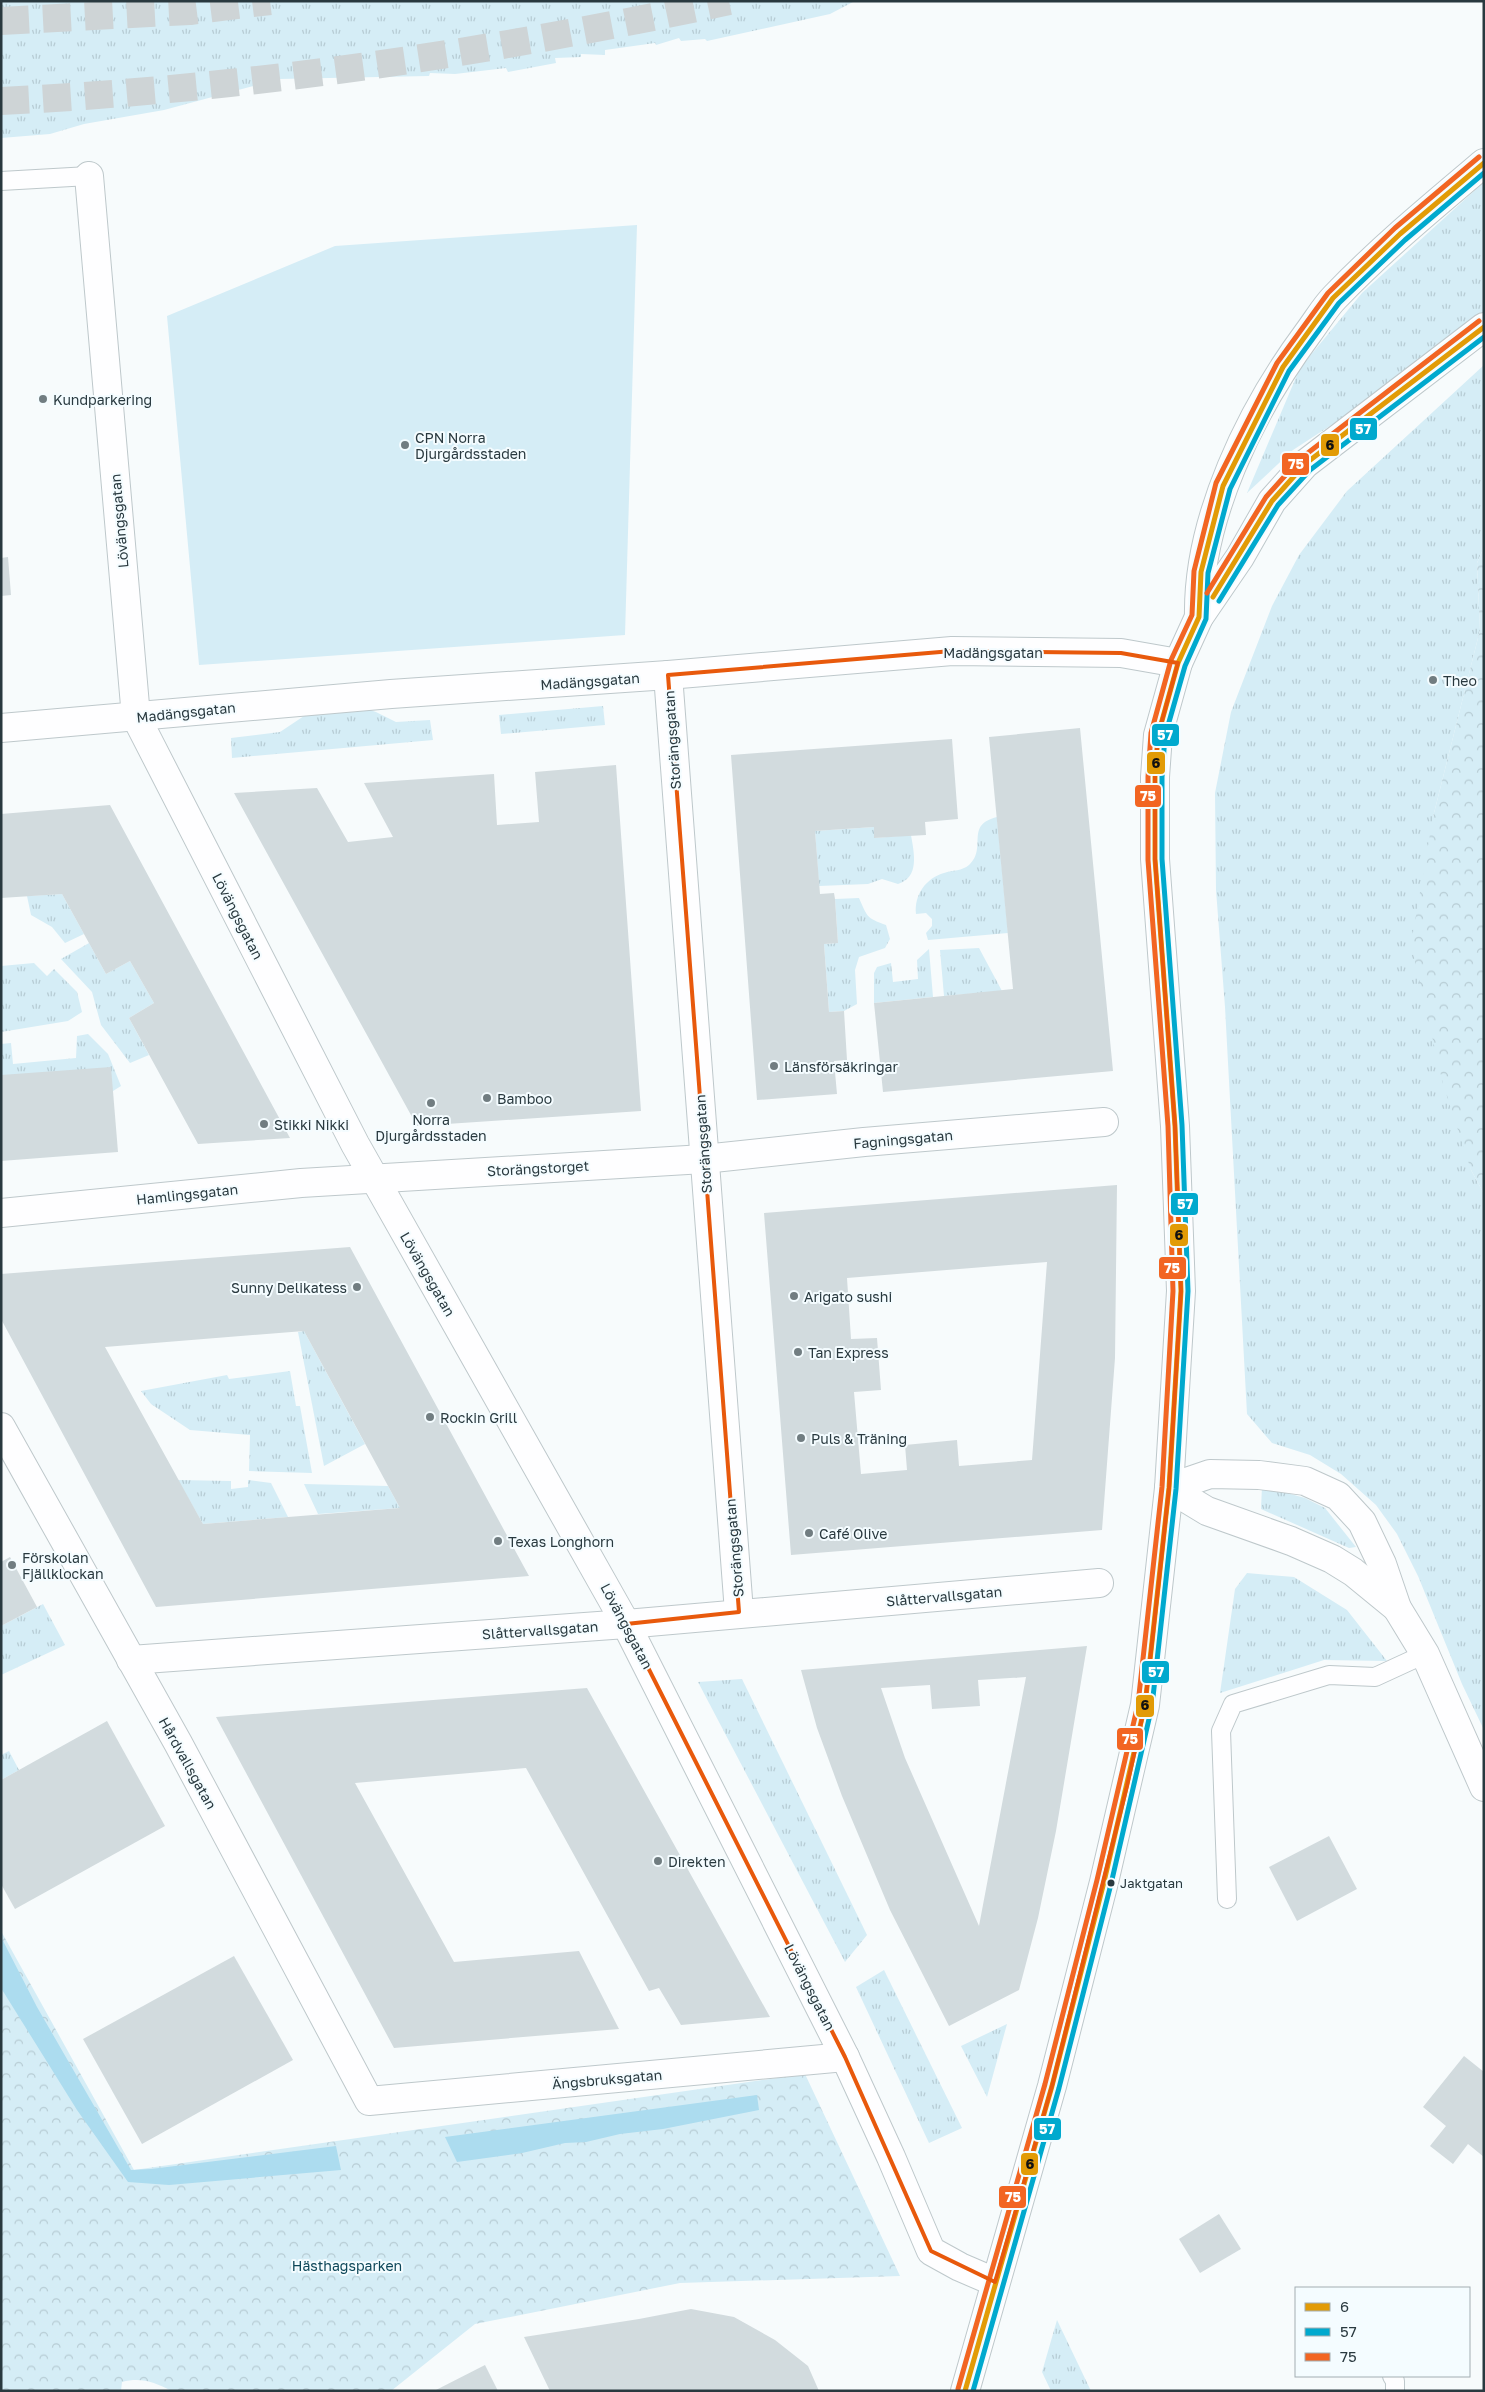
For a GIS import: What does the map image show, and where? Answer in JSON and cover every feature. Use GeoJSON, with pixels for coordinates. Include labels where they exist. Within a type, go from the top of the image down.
{"type":"FeatureCollection","features":[{"type":"Feature","properties":{"kind":"street"},"geometry":{"type":"LineString","coordinates":[[1199,617],[1200,572],[1223,486],[1283,367],[1334,298],[1400,234],[1484,163]]}},
{"type":"Feature","properties":{"kind":"street","name":"Lövängsgatan"},"geometry":{"type":"LineString","coordinates":[[88,176],[136,717],[373,1178],[626,1624],[845,2057],[891,2157],[931,2251],[960,2267],[995,2282]]}},
{"type":"Feature","properties":{"kind":"street"},"geometry":{"type":"LineString","coordinates":[[965,2391],[1052,2086],[1129,1777],[1145,1705],[1169,1488],[1181,1291],[1176,1126],[1155,859],[1155,777],[1158,735],[1178,663],[1199,617],[1240,557],[1272,501],[1305,464],[1484,327]]}},
{"type":"Feature","properties":{"kind":"street","name":"Madängsgatan"},"geometry":{"type":"LineString","coordinates":[[1,728],[391,694],[668,675],[952,651],[1121,653],[1178,663]]}},
{"type":"Feature","properties":{"kind":"street","name":"Storängsgatan"},"geometry":{"type":"LineString","coordinates":[[668,675],[739,1612]]}},
{"type":"Feature","properties":{"kind":"street","name":"Fagningsgatan"},"geometry":{"type":"LineString","coordinates":[[704,1159],[864,1142],[1104,1122]]}},
{"type":"Feature","properties":{"kind":"street","name":"Storängstorget"},"geometry":{"type":"LineString","coordinates":[[373,1178],[704,1159]]}},
{"type":"Feature","properties":{"kind":"street","name":"Hamlingsgatan"},"geometry":{"type":"LineString","coordinates":[[1,1213],[373,1178]]}},
{"type":"Feature","properties":{"kind":"street","name":"Hårdvallsgatan"},"geometry":{"type":"LineString","coordinates":[[1,1427],[131,1660],[369,2101]]}},
{"type":"Feature","properties":{"kind":"street"},"geometry":{"type":"LineString","coordinates":[[1169,1488],[1210,1474],[1259,1475],[1305,1481],[1338,1496],[1362,1522],[1382,1564],[1398,1608],[1425,1654],[1484,1787]]}},
{"type":"Feature","properties":{"kind":"street"},"geometry":{"type":"LineString","coordinates":[[1169,1488],[1207,1511],[1292,1541],[1332,1559],[1353,1572],[1398,1608]]}},
{"type":"Feature","properties":{"kind":"street","name":"Slåttervallsgatan"},"geometry":{"type":"LineString","coordinates":[[131,1660],[626,1624],[739,1612],[1099,1583]]}},
{"type":"Feature","properties":{"kind":"street","name":"Ängsbruksgatan"},"geometry":{"type":"LineString","coordinates":[[369,2101],[845,2057]]}},
{"type":"Feature","properties":{"kind":"lane"},"geometry":{"type":"LineString","coordinates":[[1,181],[88,176]]}},
{"type":"Feature","properties":{"kind":"lane"},"geometry":{"type":"LineString","coordinates":[[1227,1899],[1221,1731],[1233,1704],[1329,1675],[1375,1677],[1425,1654]]}},
{"type":"Feature","properties":{"kind":"lane"},"geometry":{"type":"LineString","coordinates":[[1393,2377],[1395,2381],[1395,2391]]}},
{"type":"Feature","properties":{"kind":"highlighted area"},"geometry":{"type":"Polygon","coordinates":[[[952,651],[1121,653],[1178,663],[1158,735],[1155,777],[1155,859],[1175,1126],[1181,1291],[1169,1488],[1145,1705],[1127,1786],[1052,2086],[995,2282],[931,2251],[845,2057],[626,1624],[739,1612],[668,675],[952,651]]]}},
{"type":"Feature","properties":{"kind":"green space"},"geometry":{"type":"Polygon","coordinates":[[[1,1],[853,2],[830,14],[707,41],[705,39],[681,41],[679,38],[656,45],[655,43],[605,50],[605,55],[581,54],[581,57],[555,58],[556,63],[508,72],[506,68],[455,74],[430,73],[429,76],[279,79],[164,110],[84,124],[50,134],[1,138],[1,1]]]}},
{"type":"Feature","properties":{"kind":"green space"},"geometry":{"type":"Polygon","coordinates":[[[1484,182],[1484,312],[1379,394],[1293,450],[1247,493],[1300,368],[1362,293],[1484,182]]]}},
{"type":"Feature","properties":{"kind":"green space","name":"CPN Norra Djurgårdsstaden"},"geometry":{"type":"Polygon","coordinates":[[[637,225],[625,635],[199,665],[167,316],[335,246],[637,225]]]}},
{"type":"Feature","properties":{"kind":"green space"},"geometry":{"type":"Polygon","coordinates":[[[1484,365],[1484,547],[1477,563],[1480,630],[1433,817],[1471,1170],[1484,1194],[1484,1730],[1462,1684],[1418,1576],[1397,1534],[1376,1505],[1341,1474],[1310,1455],[1272,1443],[1247,1414],[1225,1007],[1216,890],[1215,793],[1231,712],[1272,606],[1299,555],[1347,491],[1484,365]]]}},
{"type":"Feature","properties":{"kind":"green space"},"geometry":{"type":"Polygon","coordinates":[[[1484,547],[1484,1194],[1471,1170],[1443,1084],[1411,944],[1433,817],[1480,630],[1477,563],[1484,547]]]}},
{"type":"Feature","properties":{"kind":"green space"},"geometry":{"type":"Polygon","coordinates":[[[603,706],[605,725],[501,734],[499,715],[603,706]]]}},
{"type":"Feature","properties":{"kind":"green space"},"geometry":{"type":"Polygon","coordinates":[[[361,707],[396,722],[430,720],[433,740],[232,758],[231,738],[280,732],[307,714],[361,707]]]}},
{"type":"Feature","properties":{"kind":"green space"},"geometry":{"type":"Polygon","coordinates":[[[997,817],[1008,933],[928,940],[926,933],[932,926],[932,919],[926,913],[916,914],[917,900],[922,888],[938,875],[969,865],[977,851],[981,825],[997,817]]]}},
{"type":"Feature","properties":{"kind":"green space"},"geometry":{"type":"Polygon","coordinates":[[[874,827],[875,838],[911,835],[914,864],[910,876],[898,884],[882,879],[868,884],[819,886],[815,831],[874,827]]]}},
{"type":"Feature","properties":{"kind":"green space"},"geometry":{"type":"Polygon","coordinates":[[[62,894],[84,934],[65,943],[52,927],[31,915],[27,896],[62,894]]]}},
{"type":"Feature","properties":{"kind":"green space"},"geometry":{"type":"Polygon","coordinates":[[[859,898],[868,916],[886,925],[890,939],[885,948],[859,957],[855,970],[857,1004],[844,1011],[829,1012],[824,944],[838,943],[835,899],[859,898]]]}},
{"type":"Feature","properties":{"kind":"green space"},"geometry":{"type":"Polygon","coordinates":[[[89,943],[106,974],[130,961],[154,1003],[129,1018],[149,1055],[130,1063],[101,1025],[92,992],[61,959],[89,943]]]}},
{"type":"Feature","properties":{"kind":"green space"},"geometry":{"type":"Polygon","coordinates":[[[979,948],[1002,991],[944,996],[940,950],[979,948]]]}},
{"type":"Feature","properties":{"kind":"green space"},"geometry":{"type":"Polygon","coordinates":[[[929,949],[933,997],[874,1003],[874,973],[877,967],[891,963],[893,982],[918,979],[917,960],[929,949]]]}},
{"type":"Feature","properties":{"kind":"green space"},"geometry":{"type":"Polygon","coordinates":[[[34,963],[47,976],[54,969],[77,992],[82,1012],[68,1021],[1,1032],[1,966],[34,963]]]}},
{"type":"Feature","properties":{"kind":"green space"},"geometry":{"type":"Polygon","coordinates":[[[88,1034],[108,1054],[121,1086],[113,1091],[1,1075],[1,1044],[11,1043],[13,1064],[76,1058],[77,1036],[88,1034]]]}},
{"type":"Feature","properties":{"kind":"green space"},"geometry":{"type":"Polygon","coordinates":[[[304,1331],[365,1444],[324,1466],[298,1332],[304,1331]]]}},
{"type":"Feature","properties":{"kind":"green space"},"geometry":{"type":"Polygon","coordinates":[[[290,1371],[296,1406],[300,1406],[312,1473],[249,1471],[250,1435],[190,1430],[151,1404],[141,1391],[227,1375],[229,1379],[290,1371]]]}},
{"type":"Feature","properties":{"kind":"green space"},"geometry":{"type":"Polygon","coordinates":[[[178,1480],[231,1481],[231,1489],[248,1487],[248,1480],[271,1483],[288,1517],[203,1524],[178,1480]]]}},
{"type":"Feature","properties":{"kind":"green space"},"geometry":{"type":"Polygon","coordinates":[[[304,1484],[388,1486],[400,1508],[318,1514],[304,1484]]]}},
{"type":"Feature","properties":{"kind":"green space"},"geometry":{"type":"Polygon","coordinates":[[[1262,1486],[1305,1498],[1325,1508],[1356,1547],[1349,1548],[1261,1509],[1262,1486]]]}},
{"type":"Feature","properties":{"kind":"green space"},"geometry":{"type":"Polygon","coordinates":[[[1247,1573],[1294,1577],[1347,1610],[1387,1661],[1324,1660],[1220,1693],[1235,1589],[1247,1573]]]}},
{"type":"Feature","properties":{"kind":"green space"},"geometry":{"type":"Polygon","coordinates":[[[43,1604],[65,1645],[1,1675],[1,1626],[43,1604]]]}},
{"type":"Feature","properties":{"kind":"green space"},"geometry":{"type":"Polygon","coordinates":[[[742,1679],[867,1935],[845,1962],[698,1682],[742,1679]]]}},
{"type":"Feature","properties":{"kind":"green space"},"geometry":{"type":"Polygon","coordinates":[[[9,1751],[19,1770],[1,1780],[1,1755],[9,1751]]]}},
{"type":"Feature","properties":{"kind":"green space","name":"Hästhagsparken"},"geometry":{"type":"Polygon","coordinates":[[[1,1931],[134,2170],[805,2074],[900,2276],[680,2283],[475,2324],[391,2391],[172,2391],[153,2383],[135,2380],[122,2382],[121,2391],[1,2391],[1,1931]]]}},
{"type":"Feature","properties":{"kind":"green space"},"geometry":{"type":"Polygon","coordinates":[[[884,1970],[962,2128],[929,2143],[856,1987],[884,1970]]]}},
{"type":"Feature","properties":{"kind":"green space"},"geometry":{"type":"Polygon","coordinates":[[[1007,2024],[987,2097],[961,2046],[1007,2024]]]}},
{"type":"Feature","properties":{"kind":"green space"},"geometry":{"type":"Polygon","coordinates":[[[1057,2320],[1091,2391],[1051,2391],[1042,2372],[1057,2320]]]}},
{"type":"Feature","properties":{"kind":"water"},"geometry":{"type":"Polygon","coordinates":[[[1,1937],[37,2007],[131,2170],[336,2146],[341,2170],[169,2185],[128,2182],[77,2110],[1,1988],[1,1937]]]}},
{"type":"Feature","properties":{"kind":"water"},"geometry":{"type":"Polygon","coordinates":[[[757,2095],[759,2110],[663,2129],[620,2134],[586,2142],[565,2143],[522,2153],[457,2162],[445,2137],[757,2095]]]}},
{"type":"Feature","properties":{"kind":"building"},"geometry":{"type":"Polygon","coordinates":[[[8,557],[11,595],[1,596],[1,558],[8,557]]]}},
{"type":"Feature","properties":{"kind":"building"},"geometry":{"type":"Polygon","coordinates":[[[1080,728],[1113,1071],[883,1092],[874,1003],[1013,989],[989,737],[1080,728]]]}},
{"type":"Feature","properties":{"kind":"building"},"geometry":{"type":"Polygon","coordinates":[[[952,739],[958,819],[925,822],[926,835],[874,838],[874,827],[815,831],[820,894],[834,893],[835,899],[838,943],[824,944],[829,1012],[844,1011],[847,1060],[834,1061],[837,1094],[757,1100],[731,755],[952,739]]]}},
{"type":"Feature","properties":{"kind":"building"},"geometry":{"type":"Polygon","coordinates":[[[616,765],[641,1111],[417,1126],[234,793],[317,788],[348,842],[393,837],[364,783],[494,774],[497,825],[539,822],[535,772],[616,765]]]}},
{"type":"Feature","properties":{"kind":"building"},"geometry":{"type":"Polygon","coordinates":[[[110,805],[290,1138],[198,1144],[129,1018],[154,1003],[130,961],[106,974],[62,894],[1,898],[1,814],[110,805]]]}},
{"type":"Feature","properties":{"kind":"building"},"geometry":{"type":"Polygon","coordinates":[[[111,1067],[118,1152],[1,1161],[1,1075],[111,1067]]]}},
{"type":"Feature","properties":{"kind":"building"},"geometry":{"type":"Polygon","coordinates":[[[1117,1185],[1115,1358],[1102,1530],[791,1555],[764,1213],[1117,1185]],[[1047,1262],[847,1278],[851,1339],[877,1338],[881,1390],[854,1392],[861,1474],[907,1470],[905,1445],[957,1440],[959,1466],[1032,1460],[1047,1262]]]}},
{"type":"Feature","properties":{"kind":"building"},"geometry":{"type":"Polygon","coordinates":[[[350,1247],[529,1576],[156,1607],[1,1319],[1,1274],[350,1247]],[[304,1331],[105,1347],[203,1524],[400,1508],[304,1331]]]}},
{"type":"Feature","properties":{"kind":"building","name":"Förskolan Fjällklockan"},"geometry":{"type":"Polygon","coordinates":[[[10,1557],[37,1607],[1,1626],[1,1562],[10,1557]]]}},
{"type":"Feature","properties":{"kind":"building"},"geometry":{"type":"Polygon","coordinates":[[[1087,1646],[1056,1831],[1038,1918],[1019,1990],[949,2026],[890,1910],[842,1796],[817,1728],[801,1670],[1087,1646]],[[1026,1677],[978,1680],[980,1706],[932,1709],[930,1685],[881,1688],[905,1758],[979,1926],[1026,1677]]]}},
{"type":"Feature","properties":{"kind":"building"},"geometry":{"type":"Polygon","coordinates":[[[587,1688],[770,2017],[681,2025],[659,1988],[649,1991],[526,1768],[355,1783],[454,1962],[579,1951],[619,2029],[394,2048],[216,1717],[587,1688]]]}},
{"type":"Feature","properties":{"kind":"building"},"geometry":{"type":"Polygon","coordinates":[[[107,1721],[165,1826],[15,1909],[1,1884],[1,1780],[107,1721]]]}},
{"type":"Feature","properties":{"kind":"building"},"geometry":{"type":"Polygon","coordinates":[[[1329,1836],[1357,1889],[1297,1921],[1269,1867],[1329,1836]]]}},
{"type":"Feature","properties":{"kind":"building"},"geometry":{"type":"Polygon","coordinates":[[[234,1956],[293,2060],[142,2144],[83,2039],[234,1956]]]}},
{"type":"Feature","properties":{"kind":"building"},"geometry":{"type":"Polygon","coordinates":[[[1464,2056],[1484,2072],[1484,2157],[1468,2144],[1453,2164],[1430,2146],[1446,2126],[1423,2107],[1464,2056]]]}},
{"type":"Feature","properties":{"kind":"building"},"geometry":{"type":"Polygon","coordinates":[[[1219,2214],[1241,2249],[1200,2273],[1179,2239],[1219,2214]]]}},
{"type":"Feature","properties":{"kind":"building"},"geometry":{"type":"Polygon","coordinates":[[[691,2309],[734,2317],[775,2340],[808,2366],[819,2391],[550,2391],[524,2337],[639,2319],[691,2309]]]}},
{"type":"Feature","properties":{"kind":"building"},"geometry":{"type":"Polygon","coordinates":[[[485,2365],[498,2391],[434,2391],[485,2365]]]}},
{"type":"Feature","properties":{"kind":"tunnel"},"geometry":{"type":"LineString","coordinates":[[1,21],[190,11],[270,1]]}},
{"type":"Feature","properties":{"kind":"tunnel"},"geometry":{"type":"LineString","coordinates":[[1,101],[184,88],[367,66],[548,37],[729,1]]}},
{"type":"Feature","properties":{"kind":"transit line","name":"75"},"geometry":{"type":"LineString","coordinates":[[958,2389],[1045,2084],[1097,1880],[1138,1704],[1162,1487],[1173,1291],[1168,1126],[1148,860],[1148,777],[1151,733],[1171,660],[1192,615],[1194,571],[1216,483],[1277,363],[1328,293],[1395,228],[1479,157]]}},
{"type":"Feature","properties":{"kind":"transit line","name":"6"},"geometry":{"type":"LineString","coordinates":[[965,2391],[1052,2086],[1104,1882],[1145,1705],[1169,1488],[1181,1291],[1175,1126],[1155,859],[1155,777],[1158,735],[1178,663],[1199,617],[1201,572],[1223,486],[1283,367],[1333,298],[1400,234],[1484,163]]}},
{"type":"Feature","properties":{"kind":"transit line","name":"57"},"geometry":{"type":"LineString","coordinates":[[973,2391],[1059,2088],[1111,1884],[1152,1706],[1176,1489],[1188,1291],[1182,1125],[1162,859],[1162,777],[1165,736],[1185,666],[1206,619],[1208,573],[1230,489],[1289,371],[1339,303],[1405,240],[1484,173]]}},
{"type":"Feature","properties":{"kind":"transit line","name":"75"},"geometry":{"type":"LineString","coordinates":[[1207,593],[1266,497],[1300,459],[1479,321]]}},
{"type":"Feature","properties":{"kind":"transit line","name":"6"},"geometry":{"type":"LineString","coordinates":[[1213,597],[1272,501],[1305,464],[1484,327]]}},
{"type":"Feature","properties":{"kind":"transit line","name":"57"},"geometry":{"type":"LineString","coordinates":[[1219,601],[1278,505],[1310,470],[1484,337]]}},
{"type":"Feature","properties":{"kind":"place","name":"Kundparkering"},"geometry":{"type":"Point","coordinates":[43,399]}},
{"type":"Feature","properties":{"kind":"place","name":"CPN Norra Djurgårdsstaden"},"geometry":{"type":"Point","coordinates":[405,445]}},
{"type":"Feature","properties":{"kind":"place","name":"Theo"},"geometry":{"type":"Point","coordinates":[1433,680]}},
{"type":"Feature","properties":{"kind":"place","name":"Länsförsäkringar"},"geometry":{"type":"Point","coordinates":[774,1066]}},
{"type":"Feature","properties":{"kind":"place","name":"Bamboo"},"geometry":{"type":"Point","coordinates":[487,1098]}},
{"type":"Feature","properties":{"kind":"place","name":"Norra Djurgårdsstaden"},"geometry":{"type":"Point","coordinates":[431,1103]}},
{"type":"Feature","properties":{"kind":"place","name":"Stikki Nikki"},"geometry":{"type":"Point","coordinates":[264,1124]}},
{"type":"Feature","properties":{"kind":"place","name":"Sunny Delikatess"},"geometry":{"type":"Point","coordinates":[357,1287]}},
{"type":"Feature","properties":{"kind":"place","name":"Arigato sushi"},"geometry":{"type":"Point","coordinates":[794,1296]}},
{"type":"Feature","properties":{"kind":"place","name":"Tan Express"},"geometry":{"type":"Point","coordinates":[798,1352]}},
{"type":"Feature","properties":{"kind":"place","name":"Rockin Grill"},"geometry":{"type":"Point","coordinates":[430,1417]}},
{"type":"Feature","properties":{"kind":"place","name":"Puls & Träning"},"geometry":{"type":"Point","coordinates":[801,1438]}},
{"type":"Feature","properties":{"kind":"place","name":"Café Olive"},"geometry":{"type":"Point","coordinates":[809,1533]}},
{"type":"Feature","properties":{"kind":"place","name":"Texas Longhorn"},"geometry":{"type":"Point","coordinates":[498,1541]}},
{"type":"Feature","properties":{"kind":"place","name":"Förskolan Fjällklockan"},"geometry":{"type":"Point","coordinates":[12,1565]}},
{"type":"Feature","properties":{"kind":"place","name":"Direkten"},"geometry":{"type":"Point","coordinates":[658,1861]}},
{"type":"Feature","properties":{"kind":"place","name":"Jaktgatan"},"geometry":{"type":"Point","coordinates":[1111,1883]}}]}
